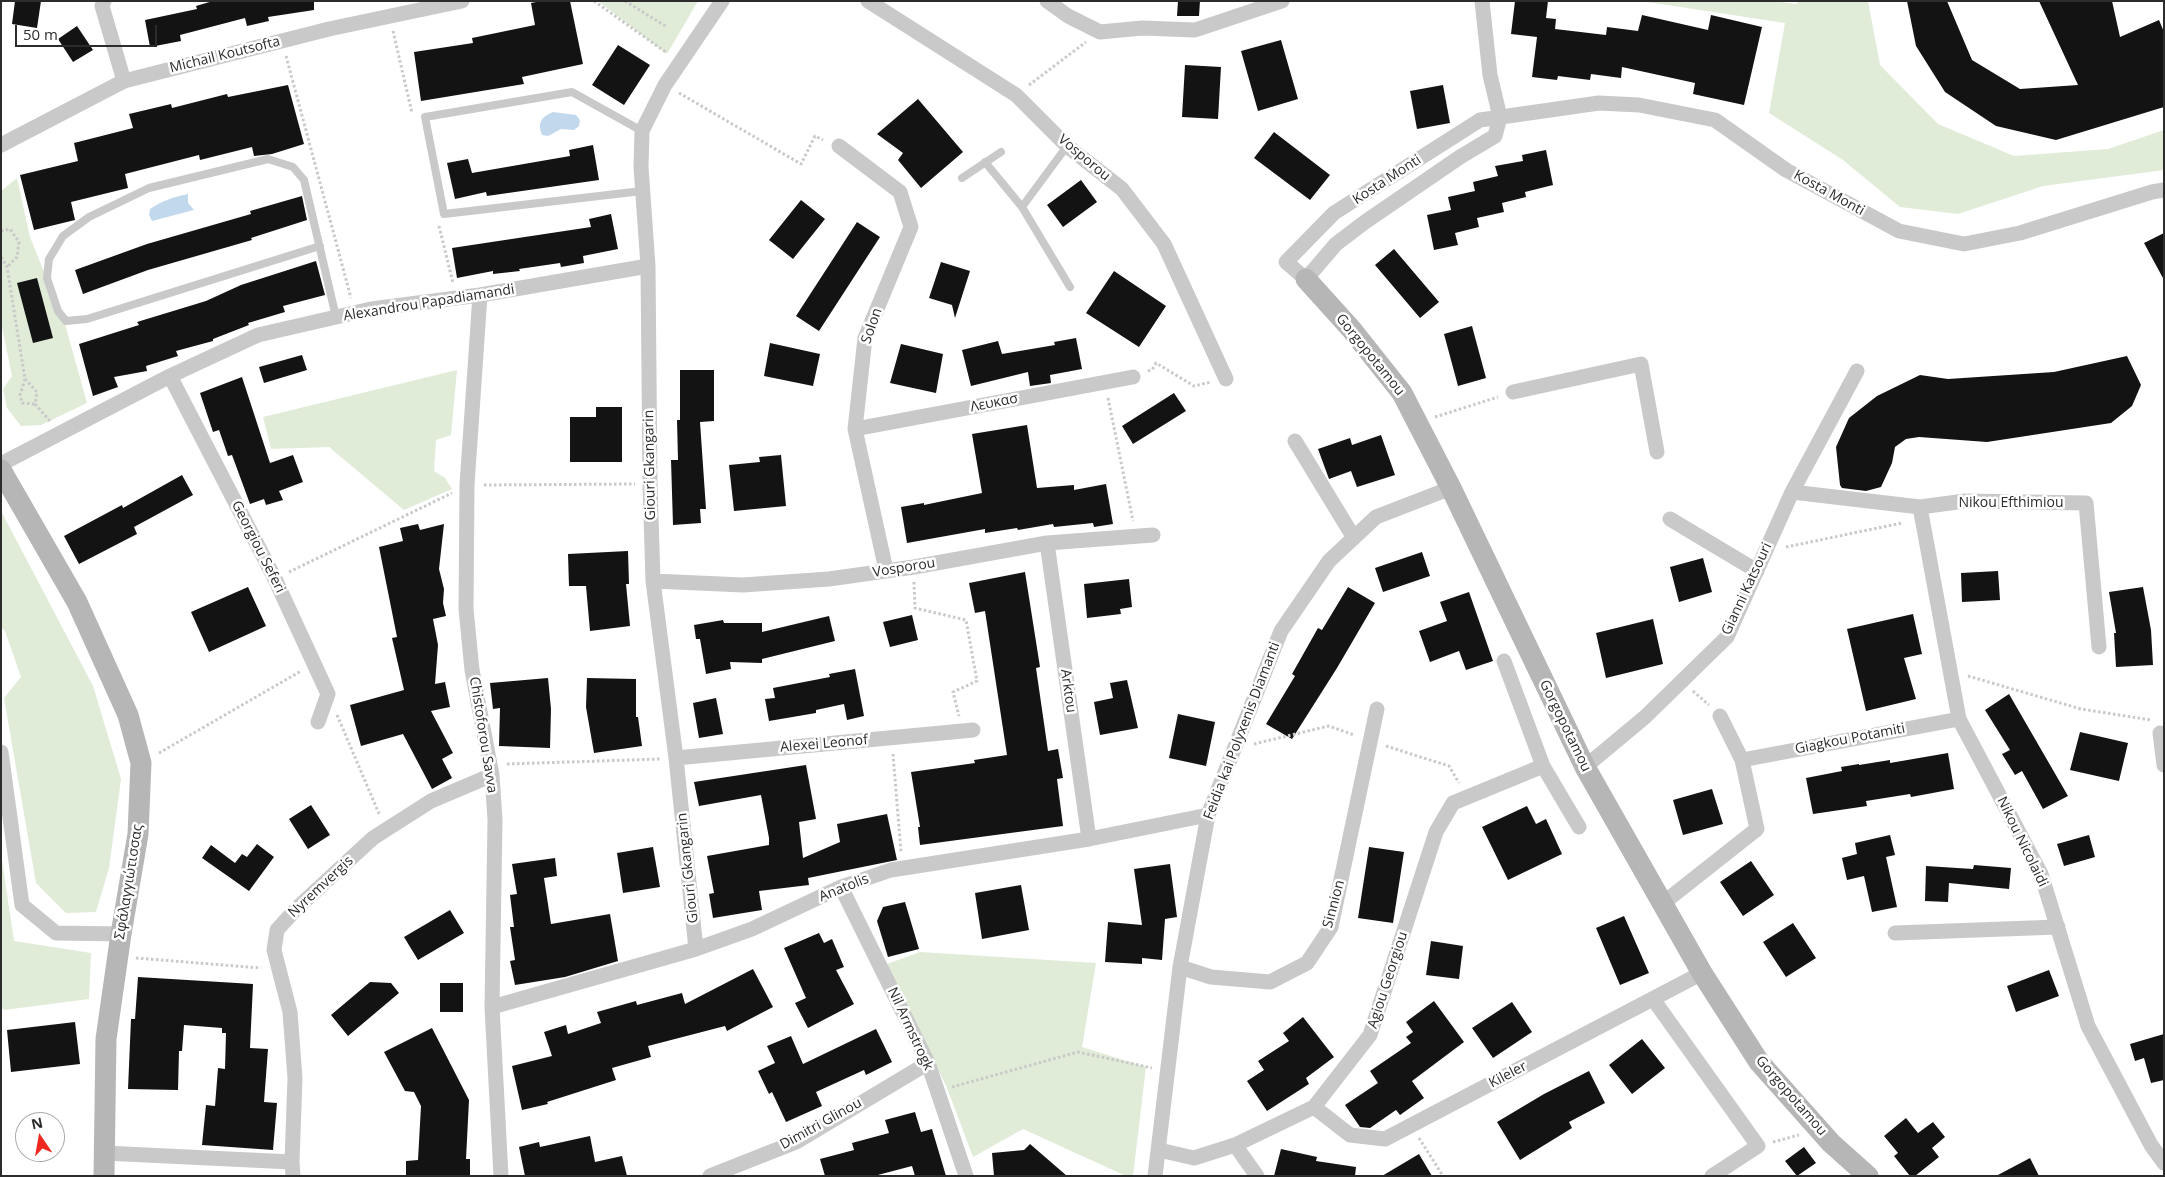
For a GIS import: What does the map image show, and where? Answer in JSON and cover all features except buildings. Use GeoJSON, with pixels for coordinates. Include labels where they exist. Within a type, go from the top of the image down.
{"type":"FeatureCollection","features":[{"type":"Feature","properties":{"kind":"street"},"geometry":{"type":"LineString","coordinates":[[104,1],[102,6],[124,81]]}},
{"type":"Feature","properties":{"kind":"street","name":"Michail Koutsofta"},"geometry":{"type":"LineString","coordinates":[[1,145],[124,81],[329,29],[393,8],[462,1]]}},
{"type":"Feature","properties":{"kind":"street","name":"Giouri Gkangarin"},"geometry":{"type":"LineString","coordinates":[[696,949],[676,758],[653,580],[648,266],[641,167],[642,132],[665,85],[722,1]]}},
{"type":"Feature","properties":{"kind":"street","name":"Vosporou"},"geometry":{"type":"LineString","coordinates":[[868,1],[1016,94],[1067,146],[1122,189],[1164,244],[1226,379]]}},
{"type":"Feature","properties":{"kind":"street"},"geometry":{"type":"LineString","coordinates":[[1047,1],[1068,16],[1100,32],[1142,28],[1195,30],[1282,1]]}},
{"type":"Feature","properties":{"kind":"street"},"geometry":{"type":"LineString","coordinates":[[1482,1],[1490,76],[1500,116]]}},
{"type":"Feature","properties":{"kind":"street","name":"Kosta Monti"},"geometry":{"type":"LineString","coordinates":[[1286,262],[1334,213],[1480,120],[1598,103],[1639,105],[1715,120],[1786,170],[1899,231],[1964,244],[2020,233],[2152,192],[2164,190]]}},
{"type":"Feature","properties":{"kind":"street","name":"Kosta Monti"},"geometry":{"type":"LineString","coordinates":[[1306,279],[1336,244],[1358,227],[1460,157],[1495,136],[1500,116]]}},
{"type":"Feature","properties":{"kind":"street","name":"Solon"},"geometry":{"type":"LineString","coordinates":[[839,146],[900,192],[911,227],[865,338],[856,429],[886,570]]}},
{"type":"Feature","properties":{"kind":"street","name":"Gorgopotamou"},"geometry":{"type":"LineString","coordinates":[[1286,262],[1306,279],[1352,330],[1402,393],[1451,488],[1585,767],[1702,973],[1759,1062],[1831,1143],[1868,1176]]}},
{"type":"Feature","properties":{"kind":"street","name":"Alexandrou Papadiamandi"},"geometry":{"type":"LineString","coordinates":[[1,464],[170,376],[258,335],[371,309],[480,295],[648,266]]}},
{"type":"Feature","properties":{"kind":"street","name":"Chistoforou Savva"},"geometry":{"type":"LineString","coordinates":[[480,295],[467,485],[466,609],[472,670],[491,770],[495,820],[492,1007],[501,1176]]}},
{"type":"Feature","properties":{"kind":"street"},"geometry":{"type":"LineString","coordinates":[[1513,392],[1642,364],[1658,452]]}},
{"type":"Feature","properties":{"kind":"street","name":"Gianni Katsouri"},"geometry":{"type":"LineString","coordinates":[[1585,767],[1645,717],[1727,637],[1792,492],[1857,371]]}},
{"type":"Feature","properties":{"kind":"street","name":"Georgiou Seferi"},"geometry":{"type":"LineString","coordinates":[[170,376],[275,579],[328,694]]}},
{"type":"Feature","properties":{"kind":"street","name":"Λευκασ"},"geometry":{"type":"LineString","coordinates":[[856,429],[1133,377]]}},
{"type":"Feature","properties":{"kind":"street"},"geometry":{"type":"LineString","coordinates":[[1295,441],[1354,538]]}},
{"type":"Feature","properties":{"kind":"street","name":"Σφάλαγγιώτισσας"},"geometry":{"type":"LineString","coordinates":[[1,470],[77,602],[128,715],[141,763],[138,834],[106,1039],[104,1176]]}},
{"type":"Feature","properties":{"kind":"street","name":"Feidia kai Polyxenis Diamanti"},"geometry":{"type":"LineString","coordinates":[[1155,1176],[1180,967],[1208,815],[1281,631],[1329,561],[1376,517],[1451,488]]}},
{"type":"Feature","properties":{"kind":"street","name":"Nikou Efthimiou"},"geometry":{"type":"LineString","coordinates":[[1792,492],[1921,513],[1965,501],[2086,503],[2099,647]]}},
{"type":"Feature","properties":{"kind":"street","name":"Nikou Nicolaidi"},"geometry":{"type":"LineString","coordinates":[[1921,513],[1959,719],[2041,874],[2088,1026],[2151,1145],[2164,1163]]}},
{"type":"Feature","properties":{"kind":"street"},"geometry":{"type":"LineString","coordinates":[[1670,519],[1757,571]]}},
{"type":"Feature","properties":{"kind":"street","name":"Vosporou"},"geometry":{"type":"LineString","coordinates":[[653,580],[743,585],[829,579],[914,567],[1047,543],[1153,535]]}},
{"type":"Feature","properties":{"kind":"street","name":"Arktou"},"geometry":{"type":"LineString","coordinates":[[1047,543],[1089,839]]}},
{"type":"Feature","properties":{"kind":"street"},"geometry":{"type":"LineString","coordinates":[[1504,661],[1543,766],[1579,827]]}},
{"type":"Feature","properties":{"kind":"street"},"geometry":{"type":"LineString","coordinates":[[318,722],[328,694]]}},
{"type":"Feature","properties":{"kind":"street","name":"Sinnion"},"geometry":{"type":"LineString","coordinates":[[1180,967],[1210,977],[1270,982],[1307,963],[1331,927],[1377,709]]}},
{"type":"Feature","properties":{"kind":"street"},"geometry":{"type":"LineString","coordinates":[[1662,904],[1757,829],[1742,760],[1720,716]]}},
{"type":"Feature","properties":{"kind":"street","name":"Giagkou Potamiti"},"geometry":{"type":"LineString","coordinates":[[1742,760],[1959,719]]}},
{"type":"Feature","properties":{"kind":"street"},"geometry":{"type":"LineString","coordinates":[[2159,728],[2164,765]]}},
{"type":"Feature","properties":{"kind":"street","name":"Alexei Leonof"},"geometry":{"type":"LineString","coordinates":[[676,758],[968,731]]}},
{"type":"Feature","properties":{"kind":"street"},"geometry":{"type":"LineString","coordinates":[[1,752],[22,905],[56,933],[121,934]]}},
{"type":"Feature","properties":{"kind":"street","name":"Agiou Georgiou"},"geometry":{"type":"LineString","coordinates":[[1159,1150],[1194,1158],[1235,1145],[1314,1106],[1370,1035],[1436,832],[1453,803],[1543,766]]}},
{"type":"Feature","properties":{"kind":"street","name":"Nyremvergis"},"geometry":{"type":"LineString","coordinates":[[104,1153],[293,1169],[294,1069],[290,1012],[274,950],[277,930],[296,909],[373,838],[431,801],[491,770]]}},
{"type":"Feature","properties":{"kind":"street","name":"Anatolis"},"geometry":{"type":"LineString","coordinates":[[492,1007],[696,949],[752,929],[841,887],[891,870],[1089,839],[1208,815]]}},
{"type":"Feature","properties":{"kind":"street","name":"Nil Armstrogk"},"geometry":{"type":"LineString","coordinates":[[841,887],[928,1063],[966,1176]]}},
{"type":"Feature","properties":{"kind":"street"},"geometry":{"type":"LineString","coordinates":[[1895,933],[2058,927]]}},
{"type":"Feature","properties":{"kind":"street","name":"Kileler"},"geometry":{"type":"LineString","coordinates":[[1314,1106],[1350,1135],[1385,1139],[1702,973]]}},
{"type":"Feature","properties":{"kind":"street"},"geometry":{"type":"LineString","coordinates":[[1653,999],[1758,1146],[1712,1176]]}},
{"type":"Feature","properties":{"kind":"street","name":"Dimitri Glinou"},"geometry":{"type":"LineString","coordinates":[[710,1176],[796,1142],[928,1063]]}},
{"type":"Feature","properties":{"kind":"street"},"geometry":{"type":"LineString","coordinates":[[1235,1145],[1257,1176]]}},
{"type":"Feature","properties":{"kind":"lane"},"geometry":{"type":"LineString","coordinates":[[642,132],[572,92],[425,117],[444,214],[642,191]]}},
{"type":"Feature","properties":{"kind":"lane"},"geometry":{"type":"LineString","coordinates":[[1022,207],[1067,146]]}},
{"type":"Feature","properties":{"kind":"lane"},"geometry":{"type":"LineString","coordinates":[[962,178],[1002,152]]}},
{"type":"Feature","properties":{"kind":"lane"},"geometry":{"type":"LineString","coordinates":[[320,246],[88,319],[66,321],[58,311],[47,278],[49,258],[63,236],[90,217],[149,188],[268,160],[293,167],[304,180],[320,246],[336,317]]}},
{"type":"Feature","properties":{"kind":"lane"},"geometry":{"type":"LineString","coordinates":[[985,162],[1022,207],[1070,287]]}},
{"type":"Feature","properties":{"kind":"path"},"geometry":{"type":"LineString","coordinates":[[594,1],[680,62]]}},
{"type":"Feature","properties":{"kind":"path"},"geometry":{"type":"LineString","coordinates":[[625,1],[666,27]]}},
{"type":"Feature","properties":{"kind":"path"},"geometry":{"type":"LineString","coordinates":[[1016,94],[1100,32]]}},
{"type":"Feature","properties":{"kind":"path"},"geometry":{"type":"LineString","coordinates":[[665,85],[801,164],[814,136],[839,146]]}},
{"type":"Feature","properties":{"kind":"path"},"geometry":{"type":"LineString","coordinates":[[1,231],[10,229],[19,242],[17,256],[7,267]]}},
{"type":"Feature","properties":{"kind":"path"},"geometry":{"type":"LineString","coordinates":[[1,258],[7,267],[26,379],[20,395],[22,403],[35,404],[50,421]]}},
{"type":"Feature","properties":{"kind":"path"},"geometry":{"type":"LineString","coordinates":[[1133,377],[1152,370],[1156,363],[1194,386],[1226,379]]}},
{"type":"Feature","properties":{"kind":"path"},"geometry":{"type":"LineString","coordinates":[[26,379],[37,392],[35,404]]}},
{"type":"Feature","properties":{"kind":"path"},"geometry":{"type":"LineString","coordinates":[[1104,382],[1137,536]]}},
{"type":"Feature","properties":{"kind":"path"},"geometry":{"type":"LineString","coordinates":[[1459,410],[1513,392]]}},
{"type":"Feature","properties":{"kind":"path"},"geometry":{"type":"LineString","coordinates":[[275,579],[467,485],[650,484]]}},
{"type":"Feature","properties":{"kind":"path"},"geometry":{"type":"LineString","coordinates":[[1766,551],[1921,513]]}},
{"type":"Feature","properties":{"kind":"path"},"geometry":{"type":"LineString","coordinates":[[914,567],[915,608],[966,620],[977,681],[953,692],[968,731]]}},
{"type":"Feature","properties":{"kind":"path"},"geometry":{"type":"LineString","coordinates":[[141,763],[314,663]]}},
{"type":"Feature","properties":{"kind":"path"},"geometry":{"type":"LineString","coordinates":[[1950,670],[2081,709],[2159,728]]}},
{"type":"Feature","properties":{"kind":"path"},"geometry":{"type":"LineString","coordinates":[[1682,681],[1720,716]]}},
{"type":"Feature","properties":{"kind":"path"},"geometry":{"type":"LineString","coordinates":[[328,694],[386,830]]}},
{"type":"Feature","properties":{"kind":"path"},"geometry":{"type":"LineString","coordinates":[[891,738],[902,868]]}},
{"type":"Feature","properties":{"kind":"path"},"geometry":{"type":"LineString","coordinates":[[491,770],[676,758]]}},
{"type":"Feature","properties":{"kind":"path"},"geometry":{"type":"LineString","coordinates":[[118,957],[278,969]]}},
{"type":"Feature","properties":{"kind":"path"},"geometry":{"type":"LineString","coordinates":[[937,1091],[1078,1052],[1168,1072]]}},
{"type":"Feature","properties":{"kind":"path"},"geometry":{"type":"LineString","coordinates":[[1411,1125],[1444,1176]]}},
{"type":"Feature","properties":{"kind":"path"},"geometry":{"type":"LineString","coordinates":[[1758,1146],[1819,1130]]}},
{"type":"Feature","properties":{"kind":"green space"},"geometry":{"type":"Polygon","coordinates":[[[598,1],[698,1],[667,54],[598,1]]]}},
{"type":"Feature","properties":{"kind":"green space"},"geometry":{"type":"Polygon","coordinates":[[[1641,1],[1772,1],[1797,4],[1797,1],[1868,1],[1880,65],[1938,124],[2014,156],[2108,149],[2164,130],[2164,170],[2043,186],[1958,214],[1900,207],[1843,160],[1769,113],[1785,23],[1641,1]]]}},
{"type":"Feature","properties":{"kind":"green space"},"geometry":{"type":"Polygon","coordinates":[[[17,178],[30,237],[65,324],[87,403],[41,425],[21,426],[7,408],[3,389],[12,376],[1,322],[1,191],[17,178]]]}},
{"type":"Feature","properties":{"kind":"green space"},"geometry":{"type":"Polygon","coordinates":[[[457,370],[451,435],[436,440],[434,471],[445,478],[452,489],[404,510],[329,447],[271,449],[263,417],[457,370]]]}},
{"type":"Feature","properties":{"kind":"green space"},"geometry":{"type":"Polygon","coordinates":[[[1,511],[93,686],[121,779],[109,868],[96,912],[66,913],[36,883],[4,698],[21,677],[5,631],[1,627],[1,511]]]}},
{"type":"Feature","properties":{"kind":"green space"},"geometry":{"type":"Polygon","coordinates":[[[1,853],[14,941],[91,953],[89,999],[4,1010],[1,1007],[1,853]]]}},
{"type":"Feature","properties":{"kind":"green space"},"geometry":{"type":"Polygon","coordinates":[[[920,952],[1096,963],[1082,1047],[1146,1067],[1133,1176],[1126,1176],[1023,1129],[973,1157],[947,1088],[887,964],[920,952]]]}},
{"type":"Feature","properties":{"kind":"water"},"geometry":{"type":"Polygon","coordinates":[[[553,112],[576,115],[580,120],[579,126],[574,130],[561,129],[548,136],[542,135],[541,121],[553,112]]]}},
{"type":"Feature","properties":{"kind":"water"},"geometry":{"type":"Polygon","coordinates":[[[188,194],[188,203],[194,210],[152,221],[149,215],[150,209],[177,196],[188,194]]]}}]}
